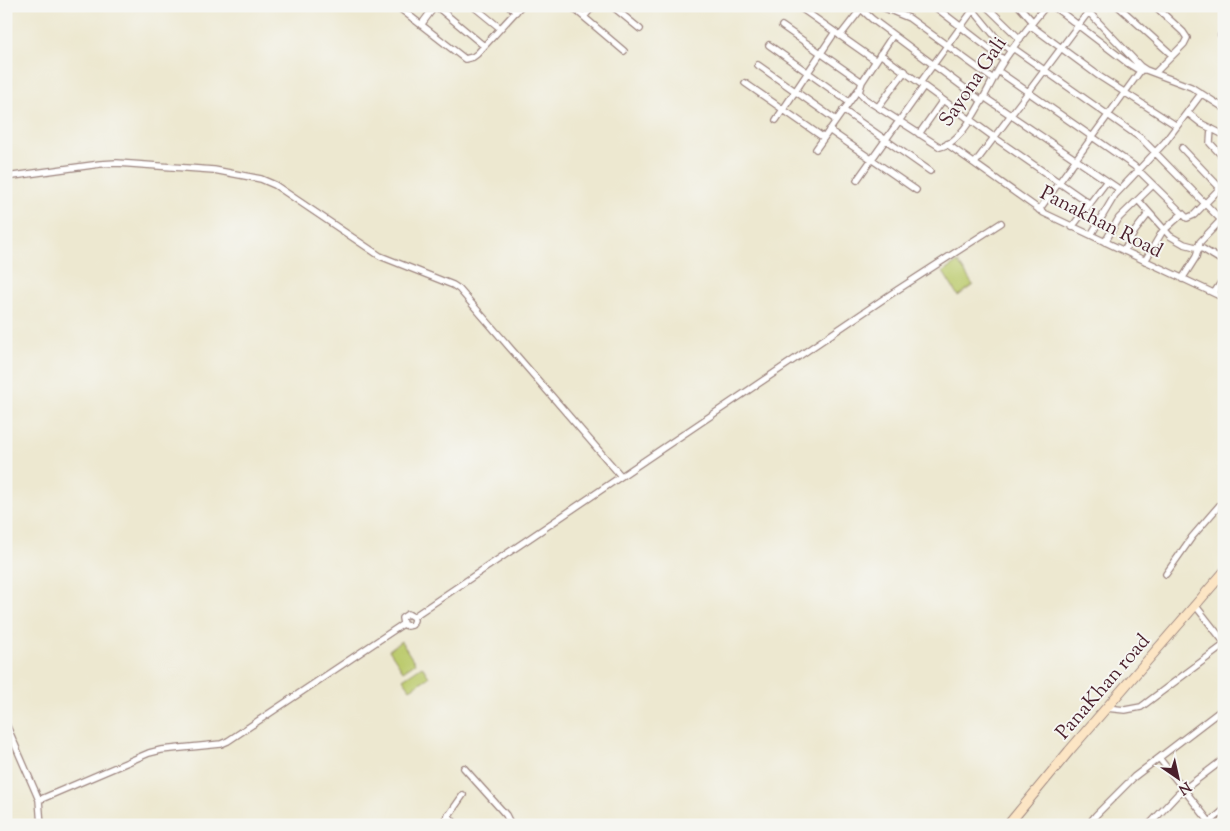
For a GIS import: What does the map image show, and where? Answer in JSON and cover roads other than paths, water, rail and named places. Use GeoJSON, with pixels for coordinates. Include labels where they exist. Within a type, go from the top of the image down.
{"type":"FeatureCollection","features":[{"type":"Feature","properties":{"kind":"street"},"geometry":{"type":"LineString","coordinates":[[397,6],[465,59],[472,57],[484,46],[521,6]]}},
{"type":"Feature","properties":{"kind":"street"},"geometry":{"type":"LineString","coordinates":[[420,25],[436,6],[484,46]]}},
{"type":"Feature","properties":{"kind":"street"},"geometry":{"type":"LineString","coordinates":[[474,6],[500,28]]}},
{"type":"Feature","properties":{"kind":"street"},"geometry":{"type":"LineString","coordinates":[[509,6],[516,12]]}},
{"type":"Feature","properties":{"kind":"street"},"geometry":{"type":"LineString","coordinates":[[571,6],[624,51]]}},
{"type":"Feature","properties":{"kind":"street"},"geometry":{"type":"LineString","coordinates":[[584,17],[593,6]]}},
{"type":"Feature","properties":{"kind":"street"},"geometry":{"type":"LineString","coordinates":[[612,6],[640,29]]}},
{"type":"Feature","properties":{"kind":"street"},"geometry":{"type":"LineString","coordinates":[[798,6],[876,61]]}},
{"type":"Feature","properties":{"kind":"street"},"geometry":{"type":"LineString","coordinates":[[880,6],[906,16],[993,79]]}},
{"type":"Feature","properties":{"kind":"street"},"geometry":{"type":"LineString","coordinates":[[934,6],[1004,60]]}},
{"type":"Feature","properties":{"kind":"street"},"geometry":{"type":"LineString","coordinates":[[986,6],[1020,39]]}},
{"type":"Feature","properties":{"kind":"street"},"geometry":{"type":"LineString","coordinates":[[1019,6],[1032,24],[1060,48],[1099,76],[1177,126]]}},
{"type":"Feature","properties":{"kind":"street","name":"Sayona Gali"},"geometry":{"type":"LineString","coordinates":[[858,90],[865,99],[935,146],[940,147],[947,144],[970,120],[1004,60],[1046,6]]}},
{"type":"Feature","properties":{"kind":"street"},"geometry":{"type":"LineString","coordinates":[[1053,6],[1129,64],[1191,87],[1224,108]]}},
{"type":"Feature","properties":{"kind":"street"},"geometry":{"type":"LineString","coordinates":[[1083,6],[1144,70]]}},
{"type":"Feature","properties":{"kind":"street"},"geometry":{"type":"LineString","coordinates":[[1118,6],[1172,55]]}},
{"type":"Feature","properties":{"kind":"street"},"geometry":{"type":"LineString","coordinates":[[1155,6],[1186,34],[1186,41],[1155,73]]}},
{"type":"Feature","properties":{"kind":"street"},"geometry":{"type":"LineString","coordinates":[[776,120],[821,53],[859,8],[933,65],[1120,189]]}},
{"type":"Feature","properties":{"kind":"street"},"geometry":{"type":"LineString","coordinates":[[857,180],[899,121],[933,65],[972,8],[998,40],[1044,69],[1142,139],[1222,222],[1203,238],[1198,247],[1196,257],[1182,279]]}},
{"type":"Feature","properties":{"kind":"street"},"geometry":{"type":"LineString","coordinates":[[976,163],[1088,11]]}},
{"type":"Feature","properties":{"kind":"street"},"geometry":{"type":"LineString","coordinates":[[782,26],[862,82]]}},
{"type":"Feature","properties":{"kind":"street"},"geometry":{"type":"LineString","coordinates":[[816,149],[858,90],[893,35]]}},
{"type":"Feature","properties":{"kind":"street"},"geometry":{"type":"LineString","coordinates":[[769,45],[849,102]]}},
{"type":"Feature","properties":{"kind":"street"},"geometry":{"type":"LineString","coordinates":[[880,54],[995,138],[1090,204]]}},
{"type":"Feature","properties":{"kind":"street"},"geometry":{"type":"LineString","coordinates":[[758,65],[836,120]]}},
{"type":"Feature","properties":{"kind":"street"},"geometry":{"type":"LineString","coordinates":[[1039,210],[1144,70]]}},
{"type":"Feature","properties":{"kind":"street"},"geometry":{"type":"LineString","coordinates":[[998,71],[1139,170],[1186,218],[1192,217],[1222,188],[1182,148]]}},
{"type":"Feature","properties":{"kind":"street"},"geometry":{"type":"LineString","coordinates":[[878,108],[904,72]]}},
{"type":"Feature","properties":{"kind":"street"},"geometry":{"type":"LineString","coordinates":[[745,83],[824,138]]}},
{"type":"Feature","properties":{"kind":"street"},"geometry":{"type":"LineString","coordinates":[[1091,235],[1120,189],[1155,153],[1201,94]]}},
{"type":"Feature","properties":{"kind":"street"},"geometry":{"type":"LineString","coordinates":[[919,134],[943,100]]}},
{"type":"Feature","properties":{"kind":"street"},"geometry":{"type":"LineString","coordinates":[[843,110],[930,171]]}},
{"type":"Feature","properties":{"kind":"street"},"geometry":{"type":"LineString","coordinates":[[1188,113],[1199,122],[1224,135]]}},
{"type":"Feature","properties":{"kind":"street"},"geometry":{"type":"LineString","coordinates":[[1211,129],[1210,143],[1224,158]]}},
{"type":"Feature","properties":{"kind":"street"},"geometry":{"type":"LineString","coordinates":[[829,130],[916,190]]}},
{"type":"Feature","properties":{"kind":"street","name":"Panakhan Road"},"geometry":{"type":"LineString","coordinates":[[947,144],[1039,210],[1224,298]]}},
{"type":"Feature","properties":{"kind":"street"},"geometry":{"type":"LineString","coordinates":[[6,177],[100,164],[117,164],[214,170],[252,177],[275,185],[380,256],[454,285],[459,289],[621,476]]}},
{"type":"Feature","properties":{"kind":"street"},"geometry":{"type":"LineString","coordinates":[[1072,227],[1107,181]]}},
{"type":"Feature","properties":{"kind":"street"},"geometry":{"type":"LineString","coordinates":[[1105,242],[1118,218],[1153,185]]}},
{"type":"Feature","properties":{"kind":"street"},"geometry":{"type":"LineString","coordinates":[[1138,200],[1164,229],[1178,241],[1198,247],[1224,262]]}},
{"type":"Feature","properties":{"kind":"street"},"geometry":{"type":"LineString","coordinates":[[1124,251],[1150,213]]}},
{"type":"Feature","properties":{"kind":"street"},"geometry":{"type":"LineString","coordinates":[[1145,261],[1164,229],[1182,214]]}},
{"type":"Feature","properties":{"kind":"street"},"geometry":{"type":"LineString","coordinates":[[39,800],[150,753],[168,749],[221,744],[228,741],[403,624],[402,618],[405,615],[413,616],[891,294],[1000,223]]}},
{"type":"Feature","properties":{"kind":"street"},"geometry":{"type":"LineString","coordinates":[[1214,294],[1224,278]]}},
{"type":"Feature","properties":{"kind":"street"},"geometry":{"type":"LineString","coordinates":[[1166,574],[1192,537],[1224,500]]}},
{"type":"Feature","properties":{"kind":"street","name":"PanaKhan road"},"geometry":{"type":"LineString","coordinates":[[1008,825],[1106,708],[1224,573]]}},
{"type":"Feature","properties":{"kind":"street"},"geometry":{"type":"LineString","coordinates":[[1106,708],[1125,710],[1141,707],[1224,643],[1195,605]]}},
{"type":"Feature","properties":{"kind":"street"},"geometry":{"type":"LineString","coordinates":[[1092,825],[1092,820],[1096,815],[1127,784],[1224,708]]}},
{"type":"Feature","properties":{"kind":"street"},"geometry":{"type":"LineString","coordinates":[[6,724],[39,800],[40,825]]}},
{"type":"Feature","properties":{"kind":"street"},"geometry":{"type":"LineString","coordinates":[[1159,758],[1211,823],[1224,810]]}},
{"type":"Feature","properties":{"kind":"street"},"geometry":{"type":"LineString","coordinates":[[1149,825],[1184,789],[1224,759]]}},
{"type":"Feature","properties":{"kind":"street"},"geometry":{"type":"LineString","coordinates":[[464,768],[506,815],[511,825]]}},
{"type":"Feature","properties":{"kind":"street"},"geometry":{"type":"LineString","coordinates":[[442,825],[463,795]]}},
{"type":"Feature","properties":{"kind":"street"},"geometry":{"type":"LineString","coordinates":[[448,815],[456,825]]}}]}
